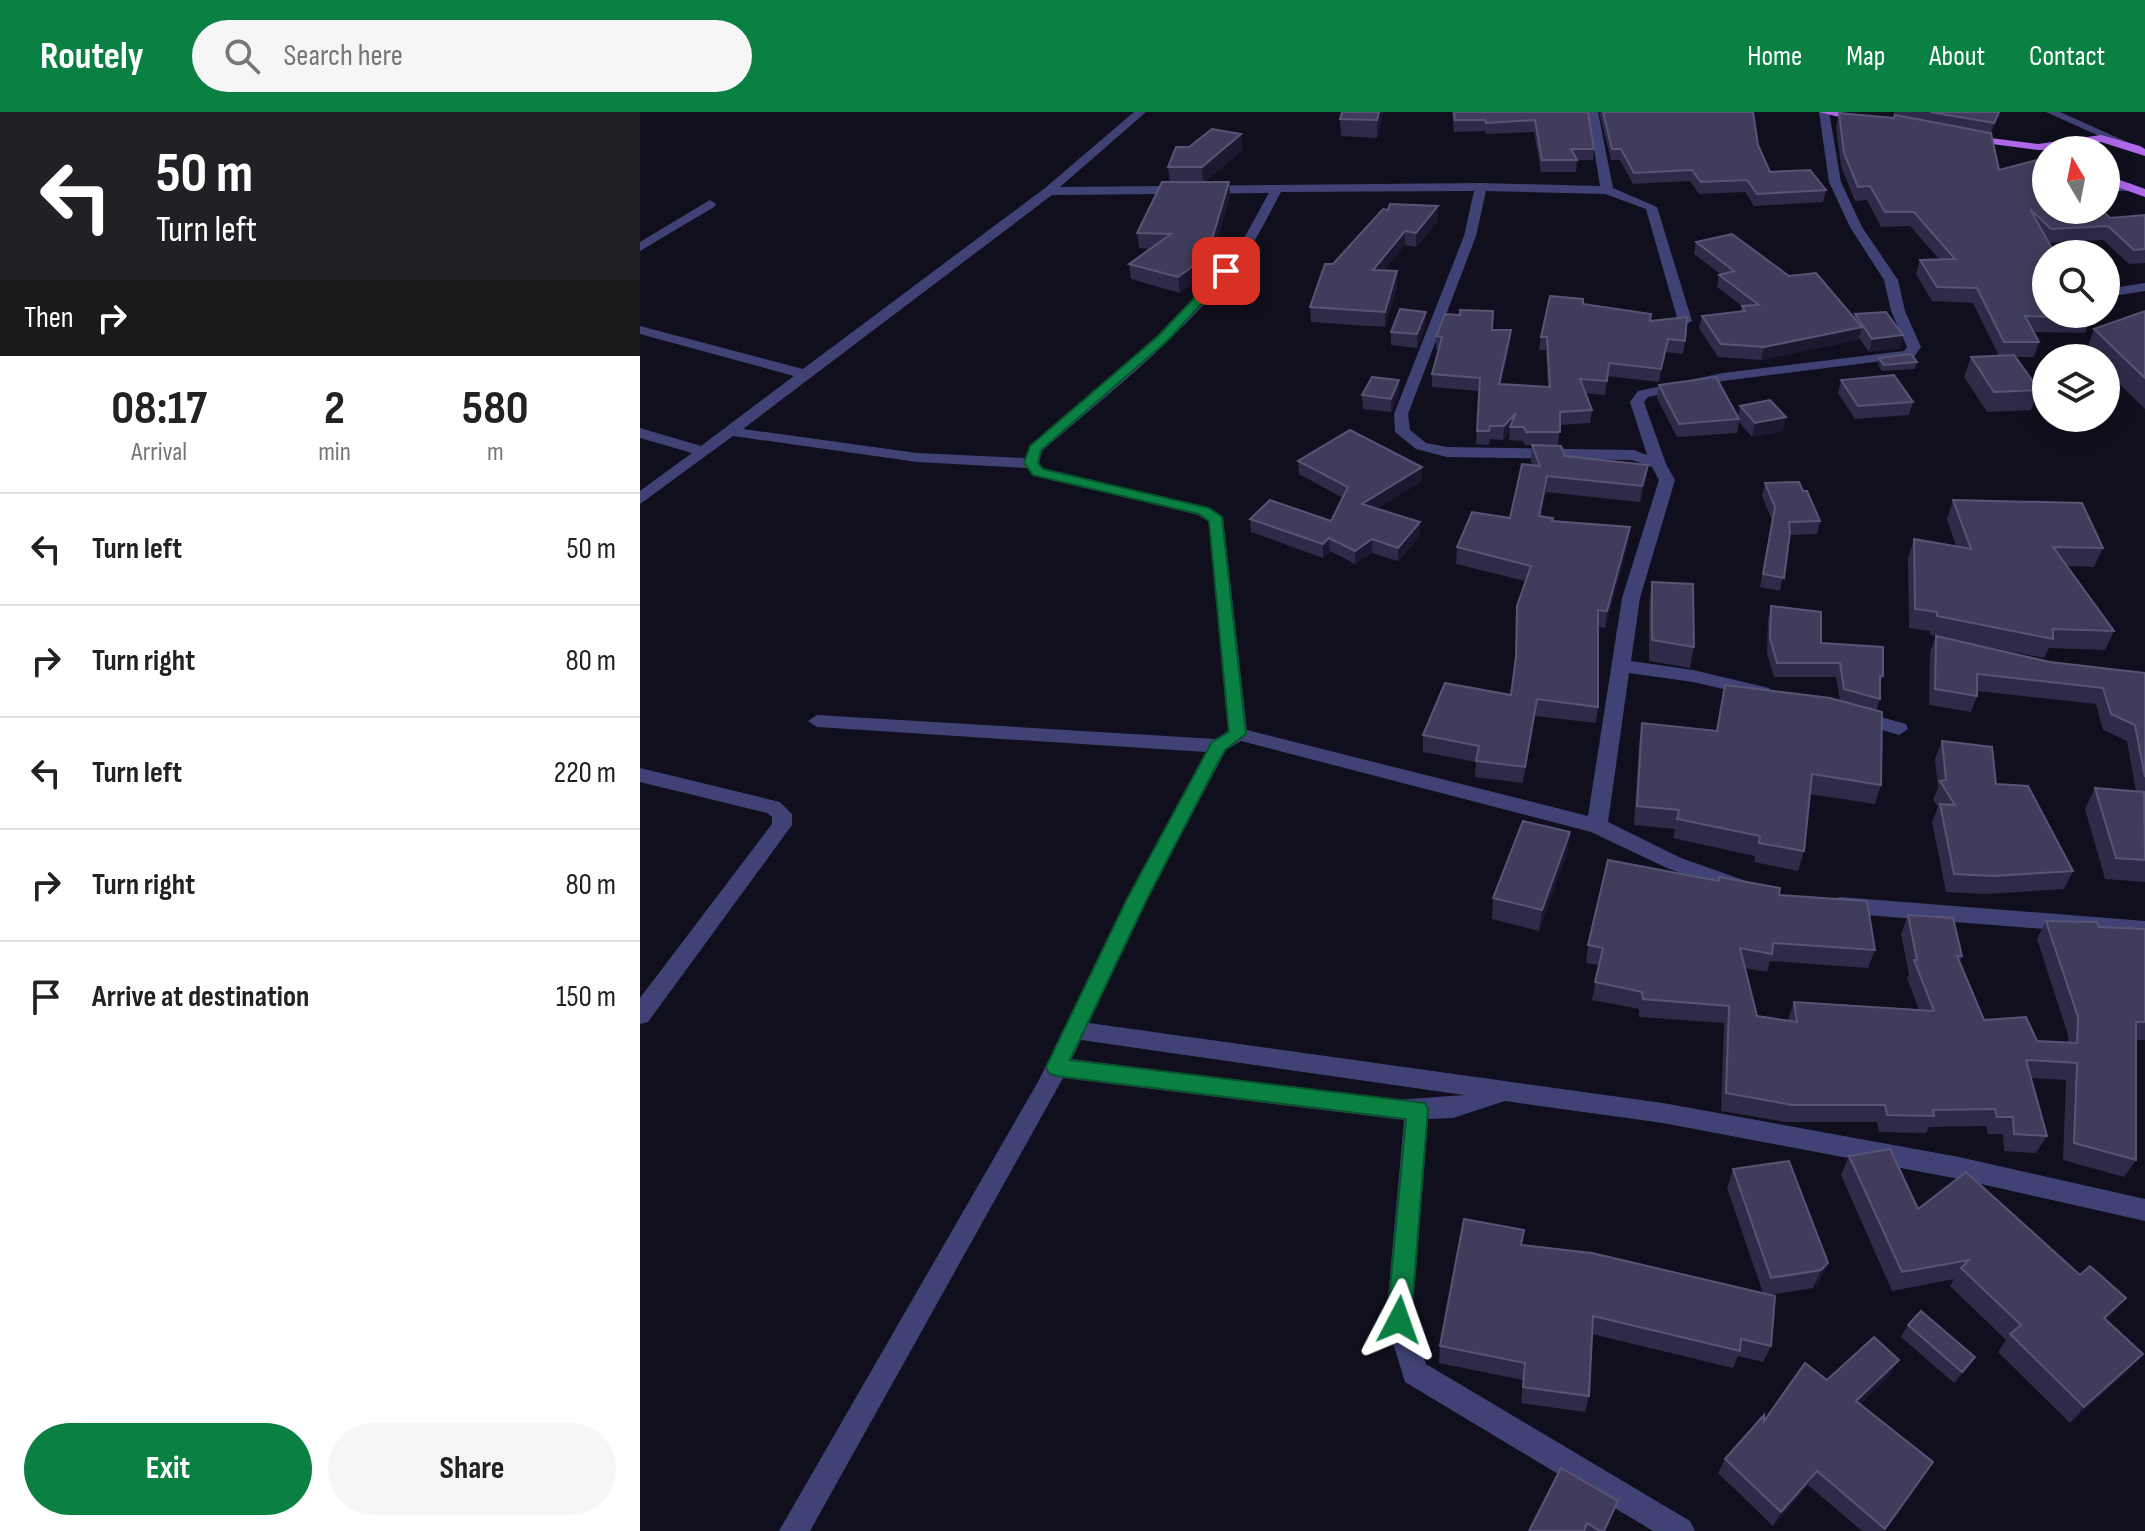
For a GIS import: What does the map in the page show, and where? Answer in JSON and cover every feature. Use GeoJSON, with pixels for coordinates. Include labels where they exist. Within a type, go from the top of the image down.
{"type":"FeatureCollection","features":[{"type":"Feature","properties":{"kind":"main road"},"geometry":{"type":"LineString","coordinates":[[1824,112],[1880,123]]}},
{"type":"Feature","properties":{"kind":"main road"},"geometry":{"type":"LineString","coordinates":[[2032,146],[1958,140],[2032,159]]}},
{"type":"Feature","properties":{"kind":"main road"},"geometry":{"type":"LineString","coordinates":[[2120,144],[2145,153]]}},
{"type":"Feature","properties":{"kind":"main road"},"geometry":{"type":"LineString","coordinates":[[2120,180],[2132,182],[2145,193]]}},
{"type":"Feature","properties":{"kind":"street"},"geometry":{"type":"LineString","coordinates":[[640,499],[1049,191],[1141,112]]}},
{"type":"Feature","properties":{"kind":"street"},"geometry":{"type":"LineString","coordinates":[[1593,112],[1607,190]]}},
{"type":"Feature","properties":{"kind":"street"},"geometry":{"type":"LineString","coordinates":[[1597,826],[1631,598],[1667,480],[1658,464],[1637,402],[1643,394],[1723,377],[1902,356],[1909,354],[1914,347],[1898,311],[1891,280],[1856,227],[1835,182],[1824,112]]}},
{"type":"Feature","properties":{"kind":"street"},"geometry":{"type":"LineString","coordinates":[[2049,112],[2071,127],[2078,136]]}},
{"type":"Feature","properties":{"kind":"street"},"geometry":{"type":"LineString","coordinates":[[2049,112],[2130,146]]}},
{"type":"Feature","properties":{"kind":"street"},"geometry":{"type":"LineString","coordinates":[[2120,184],[2132,182]]}},
{"type":"Feature","properties":{"kind":"street"},"geometry":{"type":"LineString","coordinates":[[1049,191],[1481,187],[1607,190],[1651,207],[1685,321]]}},
{"type":"Feature","properties":{"kind":"street"},"geometry":{"type":"LineString","coordinates":[[1481,187],[1466,250],[1401,414],[1403,432],[1421,446],[1447,452],[1634,455],[1658,464]]}},
{"type":"Feature","properties":{"kind":"street"},"geometry":{"type":"LineString","coordinates":[[1031,463],[1035,449],[1163,338],[1210,291],[1242,251],[1277,189]]}},
{"type":"Feature","properties":{"kind":"street"},"geometry":{"type":"LineString","coordinates":[[640,247],[710,204]]}},
{"type":"Feature","properties":{"kind":"street"},"geometry":{"type":"LineString","coordinates":[[2120,291],[2145,287]]}},
{"type":"Feature","properties":{"kind":"street"},"geometry":{"type":"LineString","coordinates":[[640,330],[804,374]]}},
{"type":"Feature","properties":{"kind":"street"},"geometry":{"type":"LineString","coordinates":[[728,431],[914,459],[1031,463]]}},
{"type":"Feature","properties":{"kind":"street"},"geometry":{"type":"LineString","coordinates":[[640,433],[702,451]]}},
{"type":"Feature","properties":{"kind":"street"},"geometry":{"type":"LineString","coordinates":[[795,1531],[1056,1067],[1137,899],[1228,740],[1217,520],[1204,511],[1038,472],[1031,463]]}},
{"type":"Feature","properties":{"kind":"street"},"geometry":{"type":"LineString","coordinates":[[1622,666],[1693,676],[1779,696]]}},
{"type":"Feature","properties":{"kind":"street"},"geometry":{"type":"LineString","coordinates":[[1836,710],[1899,729]]}},
{"type":"Feature","properties":{"kind":"street"},"geometry":{"type":"LineString","coordinates":[[817,721],[1228,740],[1597,826],[1674,863],[1731,885],[1757,891]]}},
{"type":"Feature","properties":{"kind":"street"},"geometry":{"type":"LineString","coordinates":[[640,775],[773,807],[782,814],[782,825],[640,1015]]}},
{"type":"Feature","properties":{"kind":"street"},"geometry":{"type":"LineString","coordinates":[[1813,902],[2145,929]]}},
{"type":"Feature","properties":{"kind":"street"},"geometry":{"type":"LineString","coordinates":[[1074,1030],[1678,1116],[1959,1168],[2145,1210]]}},
{"type":"Feature","properties":{"kind":"street"},"geometry":{"type":"LineString","coordinates":[[1056,1067],[1396,1110],[1453,1108],[1506,1093]]}},
{"type":"Feature","properties":{"kind":"street"},"geometry":{"type":"LineString","coordinates":[[1417,1109],[1399,1320],[1415,1373],[1680,1531]]}},
{"type":"Feature","properties":{"kind":"building"},"geometry":{"type":"Polygon","coordinates":[[[1342,112],[1379,112],[1377,120],[1340,119],[1342,112]]]}},
{"type":"Feature","properties":{"kind":"building"},"geometry":{"type":"Polygon","coordinates":[[[1454,112],[1588,112],[1594,149],[1571,149],[1577,160],[1542,160],[1535,120],[1486,123],[1485,120],[1455,120],[1454,112]]]}},
{"type":"Feature","properties":{"kind":"building"},"geometry":{"type":"Polygon","coordinates":[[[1603,112],[1753,112],[1758,145],[1770,172],[1810,170],[1826,190],[1757,194],[1747,180],[1701,182],[1692,170],[1634,173],[1621,149],[1612,149],[1603,112]]]}},
{"type":"Feature","properties":{"kind":"building"},"geometry":{"type":"Polygon","coordinates":[[[1930,112],[1999,112],[1994,123],[1930,112]]]}},
{"type":"Feature","properties":{"kind":"building"},"geometry":{"type":"Polygon","coordinates":[[[1839,113],[1894,118],[1895,115],[1991,133],[1999,170],[2032,161],[2032,224],[2038,224],[2047,240],[2032,240],[2032,316],[2025,316],[2039,342],[2004,342],[1977,288],[1937,287],[1920,260],[1955,259],[1914,212],[1885,212],[1870,186],[1858,187],[1844,153],[1839,113]]]}},
{"type":"Feature","properties":{"kind":"building"},"geometry":{"type":"Polygon","coordinates":[[[1212,129],[1241,134],[1202,167],[1168,167],[1176,147],[1189,147],[1212,129]]]}},
{"type":"Feature","properties":{"kind":"building"},"geometry":{"type":"Polygon","coordinates":[[[1162,182],[1229,182],[1207,256],[1178,277],[1129,264],[1171,234],[1137,233],[1162,182]]]}},
{"type":"Feature","properties":{"kind":"building"},"geometry":{"type":"Polygon","coordinates":[[[1390,204],[1438,206],[1416,233],[1405,231],[1373,270],[1397,271],[1385,312],[1310,307],[1325,264],[1333,264],[1383,209],[1388,210],[1390,204]]]}},
{"type":"Feature","properties":{"kind":"building"},"geometry":{"type":"Polygon","coordinates":[[[2145,215],[2145,249],[2134,250],[2108,226],[2051,229],[2046,224],[2120,224],[2120,217],[2145,215]]]}},
{"type":"Feature","properties":{"kind":"building"},"geometry":{"type":"Polygon","coordinates":[[[1732,234],[1789,276],[1816,273],[1862,327],[1764,347],[1721,344],[1702,316],[1745,311],[1742,306],[1759,305],[1719,275],[1734,271],[1696,242],[1732,234]]]}},
{"type":"Feature","properties":{"kind":"building"},"geometry":{"type":"Polygon","coordinates":[[[1550,296],[1583,299],[1583,304],[1651,314],[1650,321],[1687,317],[1685,341],[1668,339],[1661,369],[1609,363],[1607,381],[1580,379],[1592,410],[1560,412],[1560,432],[1526,432],[1524,427],[1510,427],[1516,413],[1504,426],[1490,426],[1489,431],[1477,431],[1480,378],[1432,374],[1442,337],[1436,336],[1445,314],[1460,315],[1460,310],[1493,311],[1492,330],[1511,330],[1499,384],[1550,387],[1547,337],[1541,337],[1550,296]]]}},
{"type":"Feature","properties":{"kind":"building"},"geometry":{"type":"Polygon","coordinates":[[[1400,309],[1426,312],[1417,334],[1391,332],[1400,309]]]}},
{"type":"Feature","properties":{"kind":"building"},"geometry":{"type":"Polygon","coordinates":[[[2145,311],[2145,378],[2120,354],[2120,344],[2110,344],[2094,329],[2120,328],[2120,320],[2145,311]]]}},
{"type":"Feature","properties":{"kind":"building"},"geometry":{"type":"Polygon","coordinates":[[[1886,312],[1903,335],[1872,339],[1855,314],[1886,312]]]}},
{"type":"Feature","properties":{"kind":"building"},"geometry":{"type":"Polygon","coordinates":[[[1911,354],[1917,362],[1884,365],[1879,358],[1911,354]]]}},
{"type":"Feature","properties":{"kind":"building"},"geometry":{"type":"Polygon","coordinates":[[[2014,355],[2032,380],[2032,390],[1994,392],[1971,357],[2014,355]]]}},
{"type":"Feature","properties":{"kind":"building"},"geometry":{"type":"Polygon","coordinates":[[[1894,375],[1913,402],[1858,406],[1841,380],[1894,375]]]}},
{"type":"Feature","properties":{"kind":"building"},"geometry":{"type":"Polygon","coordinates":[[[1372,377],[1399,380],[1391,399],[1362,395],[1372,377]]]}},
{"type":"Feature","properties":{"kind":"building"},"geometry":{"type":"Polygon","coordinates":[[[1716,377],[1739,419],[1679,424],[1659,385],[1716,377]]]}},
{"type":"Feature","properties":{"kind":"building"},"geometry":{"type":"Polygon","coordinates":[[[1770,400],[1786,417],[1755,423],[1740,406],[1770,400]]]}},
{"type":"Feature","properties":{"kind":"building"},"geometry":{"type":"Polygon","coordinates":[[[1350,430],[1422,467],[1362,504],[1420,522],[1398,548],[1372,539],[1355,551],[1329,538],[1323,544],[1250,519],[1270,500],[1331,521],[1348,487],[1298,461],[1350,430]]]}},
{"type":"Feature","properties":{"kind":"building"},"geometry":{"type":"Polygon","coordinates":[[[1532,445],[1561,446],[1565,456],[1648,465],[1642,486],[1547,476],[1539,516],[1553,518],[1552,521],[1630,527],[1607,611],[1598,610],[1598,707],[1537,699],[1525,767],[1476,761],[1479,746],[1423,735],[1445,683],[1511,695],[1516,657],[1517,606],[1531,566],[1457,547],[1472,512],[1510,518],[1522,464],[1540,466],[1532,445]]]}},
{"type":"Feature","properties":{"kind":"building"},"geometry":{"type":"Polygon","coordinates":[[[1799,482],[1803,491],[1807,491],[1820,521],[1789,522],[1784,578],[1763,574],[1775,507],[1765,483],[1799,482]]]}},
{"type":"Feature","properties":{"kind":"building"},"geometry":{"type":"Polygon","coordinates":[[[1953,500],[2082,503],[2103,548],[2053,547],[2114,631],[2053,629],[2053,639],[1915,609],[1914,539],[1971,549],[1953,500]]]}},
{"type":"Feature","properties":{"kind":"building"},"geometry":{"type":"Polygon","coordinates":[[[1652,582],[1693,584],[1694,647],[1652,640],[1652,582]]]}},
{"type":"Feature","properties":{"kind":"building"},"geometry":{"type":"Polygon","coordinates":[[[1771,606],[1821,612],[1821,643],[1883,647],[1880,699],[1844,689],[1840,663],[1777,663],[1770,638],[1771,606]]]}},
{"type":"Feature","properties":{"kind":"building"},"geometry":{"type":"Polygon","coordinates":[[[1936,636],[2050,662],[2145,673],[2145,777],[2135,725],[2111,714],[2103,688],[1977,674],[1977,696],[1935,689],[1936,636]]]}},
{"type":"Feature","properties":{"kind":"building"},"geometry":{"type":"Polygon","coordinates":[[[1725,685],[1830,698],[1882,712],[1881,785],[1812,774],[1804,851],[1759,843],[1760,836],[1677,819],[1679,810],[1637,806],[1642,723],[1717,731],[1725,685]]]}},
{"type":"Feature","properties":{"kind":"building"},"geometry":{"type":"Polygon","coordinates":[[[1942,741],[1992,747],[1996,784],[2028,786],[2073,871],[1993,876],[1954,874],[1940,804],[1955,805],[1940,781],[1946,780],[1942,741]]]}},
{"type":"Feature","properties":{"kind":"building"},"geometry":{"type":"Polygon","coordinates":[[[2095,788],[2144,792],[2145,860],[2116,858],[2095,788]]]}},
{"type":"Feature","properties":{"kind":"building"},"geometry":{"type":"Polygon","coordinates":[[[1523,821],[1570,832],[1542,910],[1493,898],[1523,821]]]}},
{"type":"Feature","properties":{"kind":"building"},"geometry":{"type":"Polygon","coordinates":[[[1608,860],[1719,881],[1719,877],[1780,888],[1779,895],[1867,901],[1875,950],[1773,943],[1772,954],[1740,948],[1757,1016],[1797,1022],[1794,1002],[1934,1011],[1914,960],[1917,960],[1908,915],[1953,918],[1962,956],[1957,956],[1984,1020],[2026,1017],[2037,1041],[2077,1043],[2078,1017],[2046,921],[2097,922],[2099,927],[2145,929],[2145,1022],[2136,1022],[2136,1160],[2074,1143],[2077,1063],[2026,1060],[2047,1136],[2014,1134],[2013,1117],[1997,1117],[1995,1109],[1933,1110],[1934,1116],[1887,1115],[1885,1105],[1792,1105],[1726,1093],[1729,1006],[1643,999],[1642,992],[1595,982],[1603,948],[1588,945],[1608,860]]]}},
{"type":"Feature","properties":{"kind":"building"},"geometry":{"type":"Polygon","coordinates":[[[1890,1149],[1918,1209],[1966,1172],[2080,1275],[2090,1266],[2126,1298],[2104,1318],[2143,1354],[2084,1407],[2010,1334],[2021,1325],[1961,1268],[1969,1260],[1902,1272],[1849,1156],[1890,1149]]]}},
{"type":"Feature","properties":{"kind":"building"},"geometry":{"type":"Polygon","coordinates":[[[1789,1161],[1828,1263],[1821,1270],[1771,1278],[1733,1169],[1789,1161]]]}},
{"type":"Feature","properties":{"kind":"building"},"geometry":{"type":"Polygon","coordinates":[[[1464,1219],[1524,1230],[1521,1245],[1592,1253],[1775,1296],[1771,1346],[1741,1339],[1740,1351],[1593,1316],[1589,1396],[1523,1387],[1525,1363],[1440,1346],[1464,1219]]]}},
{"type":"Feature","properties":{"kind":"building"},"geometry":{"type":"Polygon","coordinates":[[[1921,1311],[1975,1357],[1962,1372],[1908,1325],[1921,1311]]]}},
{"type":"Feature","properties":{"kind":"building"},"geometry":{"type":"Polygon","coordinates":[[[1874,1337],[1899,1360],[1856,1401],[1933,1462],[1885,1529],[1817,1471],[1781,1512],[1725,1459],[1764,1415],[1764,1421],[1805,1363],[1827,1380],[1874,1337]]]}},
{"type":"Feature","properties":{"kind":"building"},"geometry":{"type":"Polygon","coordinates":[[[1561,1468],[1618,1501],[1604,1531],[1587,1523],[1584,1531],[1529,1531],[1561,1468]]]}},
{"type":"Feature","properties":{"kind":"route"},"geometry":{"type":"LineString","coordinates":[[1226,271],[1163,338],[1035,449],[1031,463],[1038,472],[1204,511],[1217,520],[1238,734],[1219,746],[1207,766],[1137,899],[1056,1067],[1276,1092],[1396,1110],[1417,1109],[1399,1320]]}}]}
